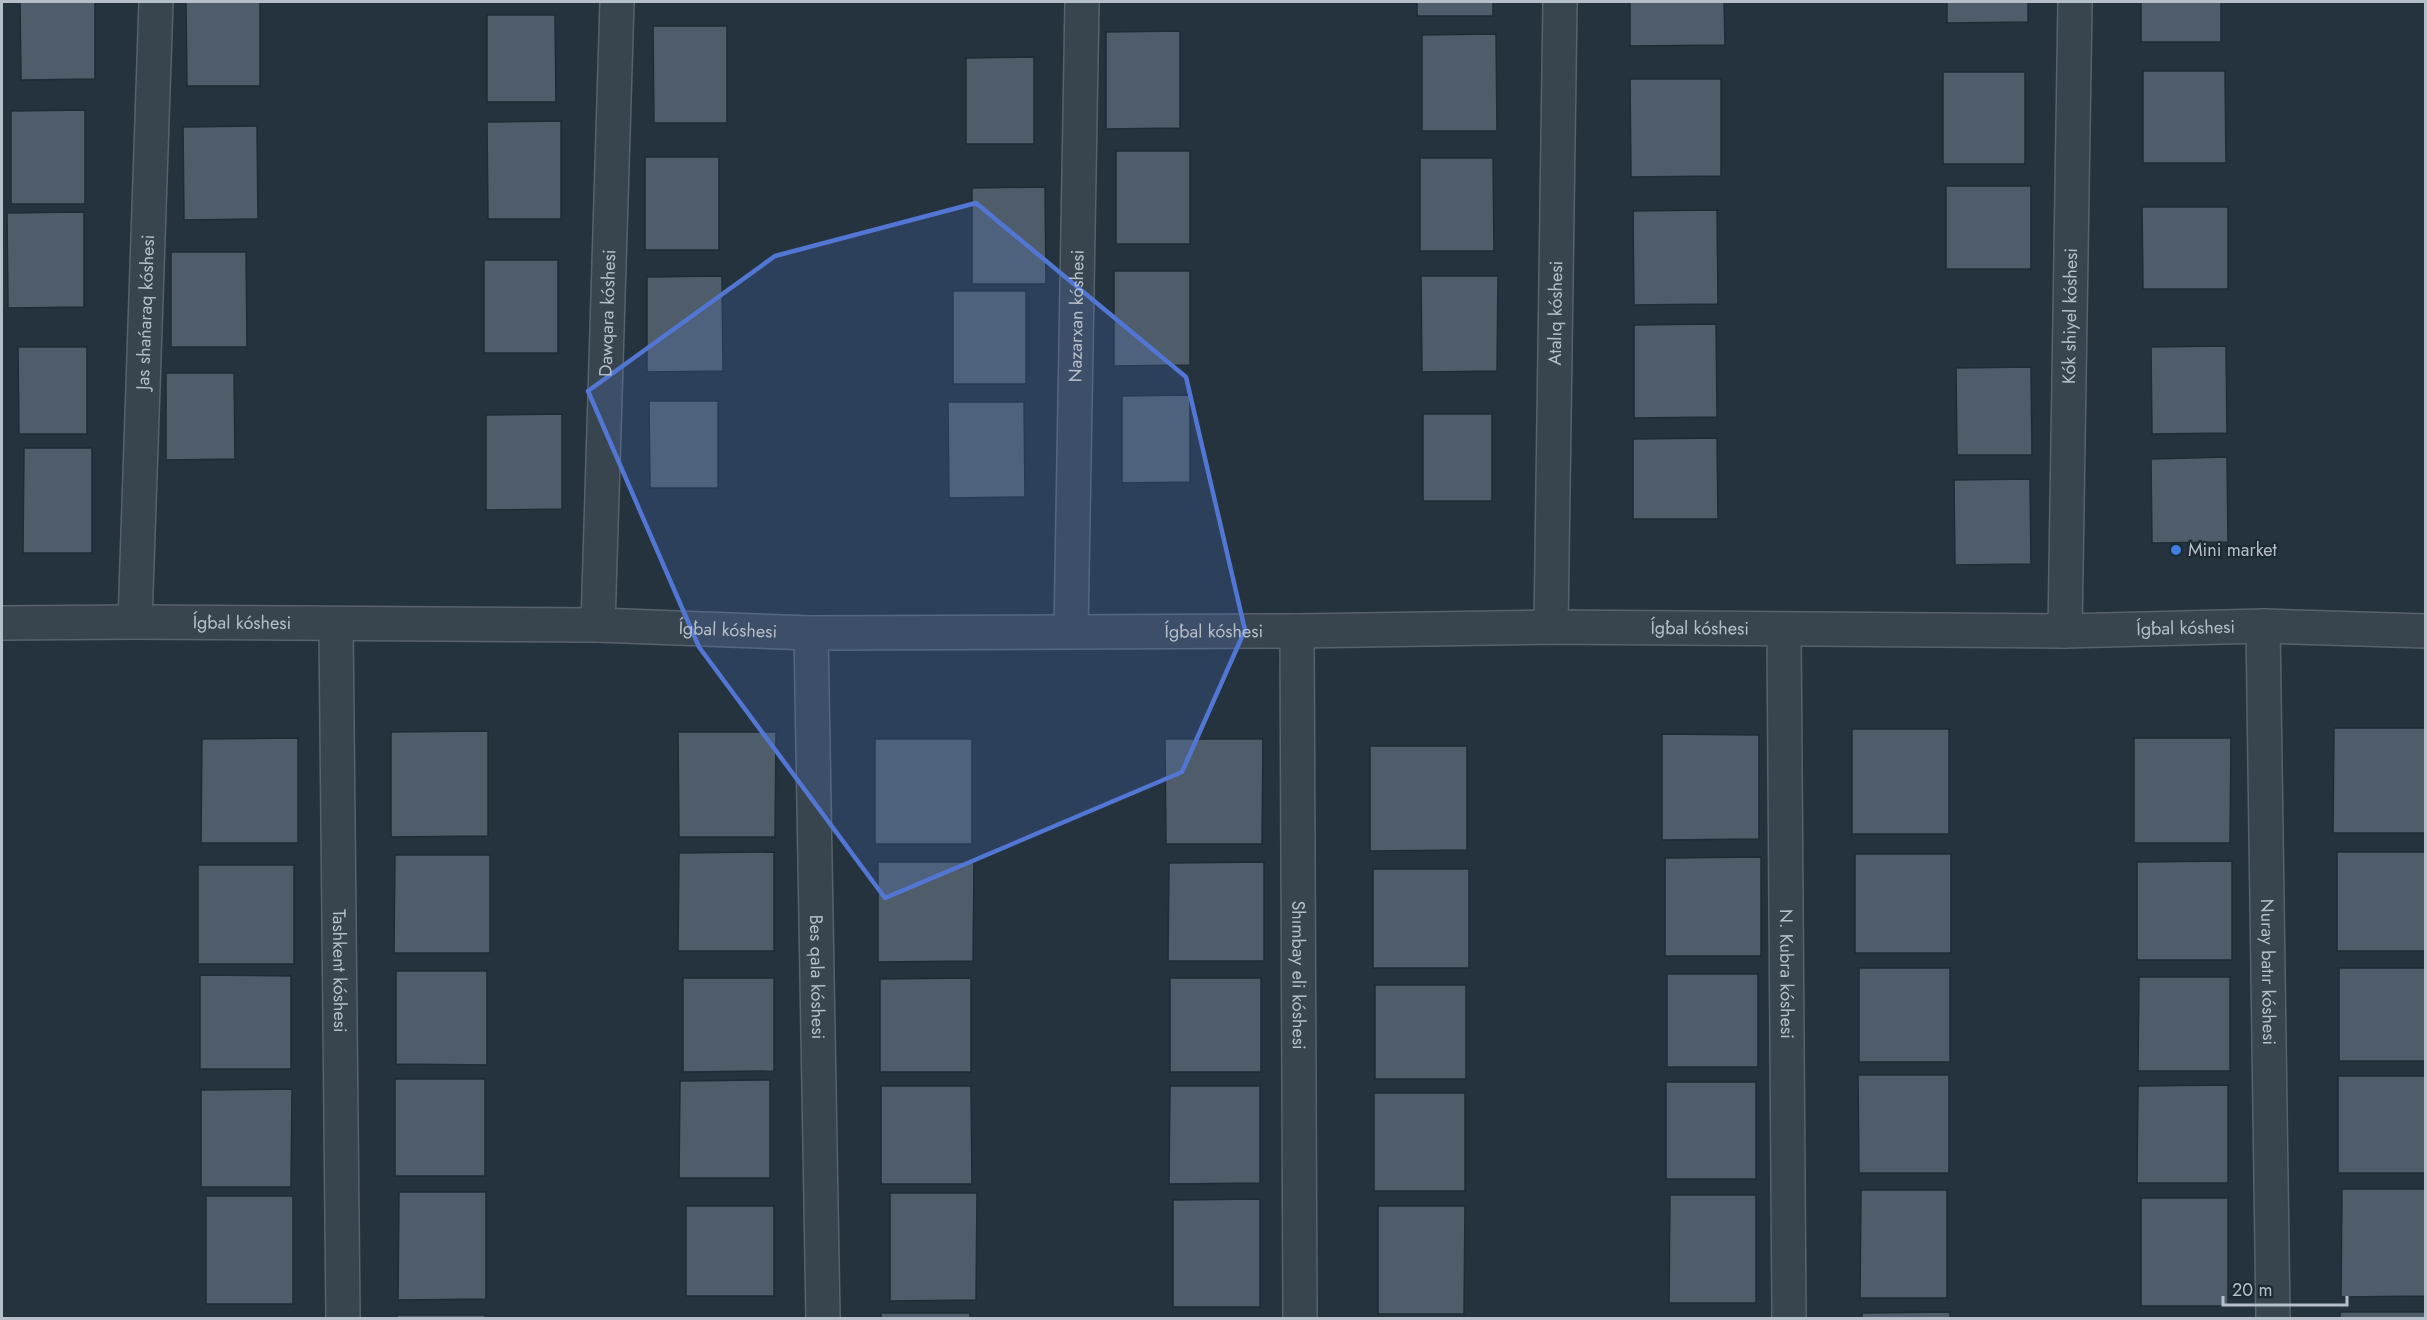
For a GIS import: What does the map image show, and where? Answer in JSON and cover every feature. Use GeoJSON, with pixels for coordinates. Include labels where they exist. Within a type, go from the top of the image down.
{"type":"FeatureCollection","features":[{"type":"Feature","properties":{"kind":"street","name":"Jas shańaraq kóshesi"},"geometry":{"type":"LineString","coordinates":[[135,622],[156,2]]}},
{"type":"Feature","properties":{"kind":"street","name":"Dawqara kóshesi"},"geometry":{"type":"LineString","coordinates":[[598,626],[617,2]]}},
{"type":"Feature","properties":{"kind":"street","name":"Nazarxan kóshesi"},"geometry":{"type":"LineString","coordinates":[[1071,631],[1082,2]]}},
{"type":"Feature","properties":{"kind":"street","name":"Atalıq kóshesi"},"geometry":{"type":"LineString","coordinates":[[1551,627],[1560,2]]}},
{"type":"Feature","properties":{"kind":"street","name":"Kók shiyel kóshesi"},"geometry":{"type":"LineString","coordinates":[[2065,631],[2075,2]]}},
{"type":"Feature","properties":{"kind":"street","name":"Íǵbal kóshesi"},"geometry":{"type":"LineString","coordinates":[[2,623],[598,626],[810,633],[1297,631],[1551,627],[2065,631],[2263,626],[2426,631]]}},
{"type":"Feature","properties":{"kind":"street","name":"Tashkent kóshesi"},"geometry":{"type":"LineString","coordinates":[[336,625],[343,1318]]}},
{"type":"Feature","properties":{"kind":"street","name":"Nuray batır kóshesi"},"geometry":{"type":"LineString","coordinates":[[2263,626],[2273,1318]]}},
{"type":"Feature","properties":{"kind":"street","name":"N. Kubra kóshesi"},"geometry":{"type":"LineString","coordinates":[[1784,629],[1789,1318]]}},
{"type":"Feature","properties":{"kind":"street","name":"Shımbay eli kóshesi"},"geometry":{"type":"LineString","coordinates":[[1297,631],[1300,1318]]}},
{"type":"Feature","properties":{"kind":"street","name":"Bes qala kóshesi"},"geometry":{"type":"LineString","coordinates":[[810,633],[823,1318]]}},
{"type":"Feature","properties":{"kind":"highlighted area"},"geometry":{"type":"Polygon","coordinates":[[[976,203],[1186,377],[1245,630],[1182,772],[885,898],[699,647],[588,391],[775,256],[976,203]]]}},
{"type":"Feature","properties":{"kind":"building"},"geometry":{"type":"Polygon","coordinates":[[[20,2],[95,2],[95,79],[21,80],[20,2]]]}},
{"type":"Feature","properties":{"kind":"building"},"geometry":{"type":"Polygon","coordinates":[[[186,2],[260,2],[260,86],[187,86],[186,2]]]}},
{"type":"Feature","properties":{"kind":"building"},"geometry":{"type":"Polygon","coordinates":[[[1417,2],[1493,2],[1493,16],[1417,16],[1417,2]]]}},
{"type":"Feature","properties":{"kind":"building"},"geometry":{"type":"Polygon","coordinates":[[[1630,2],[1724,2],[1725,45],[1630,46],[1630,2]]]}},
{"type":"Feature","properties":{"kind":"building"},"geometry":{"type":"Polygon","coordinates":[[[1947,2],[2028,2],[2028,22],[1947,23],[1947,2]]]}},
{"type":"Feature","properties":{"kind":"building"},"geometry":{"type":"Polygon","coordinates":[[[2141,2],[2221,2],[2221,42],[2141,42],[2141,2]]]}},
{"type":"Feature","properties":{"kind":"building"},"geometry":{"type":"Polygon","coordinates":[[[487,15],[555,15],[556,102],[487,102],[487,15]]]}},
{"type":"Feature","properties":{"kind":"building"},"geometry":{"type":"Polygon","coordinates":[[[653,26],[727,26],[727,123],[654,123],[653,26]]]}},
{"type":"Feature","properties":{"kind":"building"},"geometry":{"type":"Polygon","coordinates":[[[1180,31],[1180,128],[1106,129],[1106,32],[1180,31]]]}},
{"type":"Feature","properties":{"kind":"building"},"geometry":{"type":"Polygon","coordinates":[[[1496,34],[1497,131],[1422,131],[1422,35],[1496,34]]]}},
{"type":"Feature","properties":{"kind":"building"},"geometry":{"type":"Polygon","coordinates":[[[1034,57],[1034,144],[966,144],[966,58],[1034,57]]]}},
{"type":"Feature","properties":{"kind":"building"},"geometry":{"type":"Polygon","coordinates":[[[2143,71],[2225,71],[2226,163],[2143,163],[2143,71]]]}},
{"type":"Feature","properties":{"kind":"building"},"geometry":{"type":"Polygon","coordinates":[[[1943,72],[2025,72],[2025,164],[1943,164],[1943,72]]]}},
{"type":"Feature","properties":{"kind":"building"},"geometry":{"type":"Polygon","coordinates":[[[1630,79],[1721,79],[1721,176],[1631,177],[1630,79]]]}},
{"type":"Feature","properties":{"kind":"building"},"geometry":{"type":"Polygon","coordinates":[[[85,110],[85,204],[11,204],[11,111],[85,110]]]}},
{"type":"Feature","properties":{"kind":"building"},"geometry":{"type":"Polygon","coordinates":[[[561,121],[561,219],[488,219],[487,122],[561,121]]]}},
{"type":"Feature","properties":{"kind":"building"},"geometry":{"type":"Polygon","coordinates":[[[257,126],[258,219],[184,220],[183,127],[257,126]]]}},
{"type":"Feature","properties":{"kind":"building"},"geometry":{"type":"Polygon","coordinates":[[[1116,151],[1190,151],[1190,244],[1116,244],[1116,151]]]}},
{"type":"Feature","properties":{"kind":"building"},"geometry":{"type":"Polygon","coordinates":[[[645,157],[719,157],[719,250],[645,250],[645,157]]]}},
{"type":"Feature","properties":{"kind":"building"},"geometry":{"type":"Polygon","coordinates":[[[1420,158],[1493,158],[1494,251],[1420,251],[1420,158]]]}},
{"type":"Feature","properties":{"kind":"building"},"geometry":{"type":"Polygon","coordinates":[[[1946,186],[2031,186],[2031,269],[1946,269],[1946,186]]]}},
{"type":"Feature","properties":{"kind":"building"},"geometry":{"type":"Polygon","coordinates":[[[1045,187],[1046,284],[972,284],[972,188],[1045,187]]]}},
{"type":"Feature","properties":{"kind":"building"},"geometry":{"type":"Polygon","coordinates":[[[2142,207],[2228,207],[2228,289],[2143,289],[2142,207]]]}},
{"type":"Feature","properties":{"kind":"building"},"geometry":{"type":"Polygon","coordinates":[[[1717,210],[1718,304],[1634,305],[1633,211],[1717,210]]]}},
{"type":"Feature","properties":{"kind":"building"},"geometry":{"type":"Polygon","coordinates":[[[84,212],[84,307],[8,308],[7,213],[84,212]]]}},
{"type":"Feature","properties":{"kind":"building"},"geometry":{"type":"Polygon","coordinates":[[[171,252],[246,252],[247,347],[171,347],[171,252]]]}},
{"type":"Feature","properties":{"kind":"building"},"geometry":{"type":"Polygon","coordinates":[[[484,260],[558,260],[558,353],[484,353],[484,260]]]}},
{"type":"Feature","properties":{"kind":"building"},"geometry":{"type":"Polygon","coordinates":[[[1114,271],[1190,271],[1190,365],[1114,366],[1114,271]]]}},
{"type":"Feature","properties":{"kind":"building"},"geometry":{"type":"Polygon","coordinates":[[[722,276],[723,371],[647,372],[647,277],[722,276]]]}},
{"type":"Feature","properties":{"kind":"building"},"geometry":{"type":"Polygon","coordinates":[[[1421,276],[1498,276],[1497,371],[1422,372],[1421,276]]]}},
{"type":"Feature","properties":{"kind":"building"},"geometry":{"type":"Polygon","coordinates":[[[953,291],[1026,291],[1026,384],[953,384],[953,291]]]}},
{"type":"Feature","properties":{"kind":"building"},"geometry":{"type":"Polygon","coordinates":[[[1716,324],[1717,417],[1634,418],[1634,325],[1716,324]]]}},
{"type":"Feature","properties":{"kind":"building"},"geometry":{"type":"Polygon","coordinates":[[[2226,346],[2227,433],[2152,434],[2151,347],[2226,346]]]}},
{"type":"Feature","properties":{"kind":"building"},"geometry":{"type":"Polygon","coordinates":[[[18,347],[87,347],[87,434],[19,434],[18,347]]]}},
{"type":"Feature","properties":{"kind":"building"},"geometry":{"type":"Polygon","coordinates":[[[2031,367],[2032,455],[1957,455],[1956,368],[2031,367]]]}},
{"type":"Feature","properties":{"kind":"building"},"geometry":{"type":"Polygon","coordinates":[[[166,373],[234,373],[235,459],[166,460],[166,373]]]}},
{"type":"Feature","properties":{"kind":"building"},"geometry":{"type":"Polygon","coordinates":[[[1190,395],[1190,482],[1122,483],[1122,396],[1190,395]]]}},
{"type":"Feature","properties":{"kind":"building"},"geometry":{"type":"Polygon","coordinates":[[[649,401],[718,401],[718,488],[650,488],[649,401]]]}},
{"type":"Feature","properties":{"kind":"building"},"geometry":{"type":"Polygon","coordinates":[[[948,402],[1024,402],[1025,497],[949,498],[948,402]]]}},
{"type":"Feature","properties":{"kind":"building"},"geometry":{"type":"Polygon","coordinates":[[[562,414],[562,509],[486,510],[486,415],[562,414]]]}},
{"type":"Feature","properties":{"kind":"building"},"geometry":{"type":"Polygon","coordinates":[[[1423,414],[1492,414],[1492,501],[1423,501],[1423,414]]]}},
{"type":"Feature","properties":{"kind":"building"},"geometry":{"type":"Polygon","coordinates":[[[1717,438],[1718,519],[1633,519],[1633,439],[1717,438]]]}},
{"type":"Feature","properties":{"kind":"building"},"geometry":{"type":"Polygon","coordinates":[[[24,448],[92,448],[92,553],[23,553],[24,448]]]}},
{"type":"Feature","properties":{"kind":"building"},"geometry":{"type":"Polygon","coordinates":[[[2227,457],[2228,542],[2152,543],[2151,459],[2227,457]]]}},
{"type":"Feature","properties":{"kind":"building"},"geometry":{"type":"Polygon","coordinates":[[[2030,479],[2031,564],[1955,565],[1954,480],[2030,479]]]}},
{"type":"Feature","properties":{"kind":"building"},"geometry":{"type":"Polygon","coordinates":[[[2334,728],[2426,728],[2426,833],[2333,833],[2334,728]]]}},
{"type":"Feature","properties":{"kind":"building"},"geometry":{"type":"Polygon","coordinates":[[[1852,729],[1949,729],[1949,834],[1852,834],[1852,729]]]}},
{"type":"Feature","properties":{"kind":"building"},"geometry":{"type":"Polygon","coordinates":[[[488,731],[488,836],[391,837],[391,732],[488,731]]]}},
{"type":"Feature","properties":{"kind":"building"},"geometry":{"type":"Polygon","coordinates":[[[678,732],[776,732],[775,837],[679,837],[678,732]]]}},
{"type":"Feature","properties":{"kind":"building"},"geometry":{"type":"Polygon","coordinates":[[[1662,734],[1759,735],[1759,839],[1662,840],[1662,734]]]}},
{"type":"Feature","properties":{"kind":"building"},"geometry":{"type":"Polygon","coordinates":[[[298,738],[298,843],[201,843],[202,739],[298,738]]]}},
{"type":"Feature","properties":{"kind":"building"},"geometry":{"type":"Polygon","coordinates":[[[2134,738],[2231,738],[2230,843],[2134,843],[2134,738]]]}},
{"type":"Feature","properties":{"kind":"building"},"geometry":{"type":"Polygon","coordinates":[[[875,739],[972,739],[972,844],[875,844],[875,739]]]}},
{"type":"Feature","properties":{"kind":"building"},"geometry":{"type":"Polygon","coordinates":[[[1165,739],[1263,739],[1262,844],[1166,844],[1165,739]]]}},
{"type":"Feature","properties":{"kind":"building"},"geometry":{"type":"Polygon","coordinates":[[[1370,746],[1467,746],[1467,850],[1370,851],[1370,746]]]}},
{"type":"Feature","properties":{"kind":"building"},"geometry":{"type":"Polygon","coordinates":[[[774,852],[774,951],[678,951],[679,853],[774,852]]]}},
{"type":"Feature","properties":{"kind":"building"},"geometry":{"type":"Polygon","coordinates":[[[2337,852],[2426,852],[2426,951],[2337,951],[2337,852]]]}},
{"type":"Feature","properties":{"kind":"building"},"geometry":{"type":"Polygon","coordinates":[[[1855,854],[1951,854],[1951,953],[1855,953],[1855,854]]]}},
{"type":"Feature","properties":{"kind":"building"},"geometry":{"type":"Polygon","coordinates":[[[395,855],[490,855],[490,953],[394,953],[395,855]]]}},
{"type":"Feature","properties":{"kind":"building"},"geometry":{"type":"Polygon","coordinates":[[[1761,857],[1761,956],[1665,956],[1665,858],[1761,857]]]}},
{"type":"Feature","properties":{"kind":"building"},"geometry":{"type":"Polygon","coordinates":[[[2232,861],[2232,960],[2137,960],[2137,862],[2232,861]]]}},
{"type":"Feature","properties":{"kind":"building"},"geometry":{"type":"Polygon","coordinates":[[[878,862],[974,862],[973,961],[878,962],[878,862]]]}},
{"type":"Feature","properties":{"kind":"building"},"geometry":{"type":"Polygon","coordinates":[[[1264,862],[1264,961],[1168,961],[1169,863],[1264,862]]]}},
{"type":"Feature","properties":{"kind":"building"},"geometry":{"type":"Polygon","coordinates":[[[198,865],[294,865],[294,964],[198,964],[198,865]]]}},
{"type":"Feature","properties":{"kind":"building"},"geometry":{"type":"Polygon","coordinates":[[[1373,869],[1469,869],[1469,968],[1373,968],[1373,869]]]}},
{"type":"Feature","properties":{"kind":"building"},"geometry":{"type":"Polygon","coordinates":[[[1859,968],[1950,968],[1950,1062],[1859,1062],[1859,968]]]}},
{"type":"Feature","properties":{"kind":"building"},"geometry":{"type":"Polygon","coordinates":[[[2339,968],[2426,968],[2426,1061],[2339,1061],[2339,968]]]}},
{"type":"Feature","properties":{"kind":"building"},"geometry":{"type":"Polygon","coordinates":[[[396,971],[487,971],[487,1065],[396,1064],[396,971]]]}},
{"type":"Feature","properties":{"kind":"building"},"geometry":{"type":"Polygon","coordinates":[[[1667,974],[1758,974],[1758,1067],[1667,1067],[1667,974]]]}},
{"type":"Feature","properties":{"kind":"building"},"geometry":{"type":"Polygon","coordinates":[[[200,975],[291,976],[291,1069],[200,1069],[200,975]]]}},
{"type":"Feature","properties":{"kind":"building"},"geometry":{"type":"Polygon","coordinates":[[[2139,977],[2230,977],[2230,1071],[2138,1071],[2139,977]]]}},
{"type":"Feature","properties":{"kind":"building"},"geometry":{"type":"Polygon","coordinates":[[[683,978],[774,978],[774,1071],[683,1072],[683,978]]]}},
{"type":"Feature","properties":{"kind":"building"},"geometry":{"type":"Polygon","coordinates":[[[971,978],[971,1072],[880,1072],[880,979],[971,978]]]}},
{"type":"Feature","properties":{"kind":"building"},"geometry":{"type":"Polygon","coordinates":[[[1170,978],[1261,978],[1261,1072],[1170,1072],[1170,978]]]}},
{"type":"Feature","properties":{"kind":"building"},"geometry":{"type":"Polygon","coordinates":[[[1375,985],[1466,985],[1466,1079],[1375,1079],[1375,985]]]}},
{"type":"Feature","properties":{"kind":"building"},"geometry":{"type":"Polygon","coordinates":[[[1858,1075],[1949,1075],[1949,1173],[1859,1173],[1858,1075]]]}},
{"type":"Feature","properties":{"kind":"building"},"geometry":{"type":"Polygon","coordinates":[[[2338,1076],[2426,1076],[2426,1173],[2338,1173],[2338,1076]]]}},
{"type":"Feature","properties":{"kind":"building"},"geometry":{"type":"Polygon","coordinates":[[[395,1079],[485,1079],[485,1176],[395,1176],[395,1079]]]}},
{"type":"Feature","properties":{"kind":"building"},"geometry":{"type":"Polygon","coordinates":[[[770,1080],[770,1178],[679,1178],[680,1081],[770,1080]]]}},
{"type":"Feature","properties":{"kind":"building"},"geometry":{"type":"Polygon","coordinates":[[[1666,1082],[1756,1082],[1756,1179],[1666,1179],[1666,1082]]]}},
{"type":"Feature","properties":{"kind":"building"},"geometry":{"type":"Polygon","coordinates":[[[2228,1085],[2228,1183],[2137,1183],[2138,1086],[2228,1085]]]}},
{"type":"Feature","properties":{"kind":"building"},"geometry":{"type":"Polygon","coordinates":[[[881,1086],[971,1086],[972,1184],[881,1184],[881,1086]]]}},
{"type":"Feature","properties":{"kind":"building"},"geometry":{"type":"Polygon","coordinates":[[[1170,1086],[1260,1086],[1260,1183],[1169,1184],[1170,1086]]]}},
{"type":"Feature","properties":{"kind":"building"},"geometry":{"type":"Polygon","coordinates":[[[292,1089],[291,1187],[201,1187],[201,1090],[292,1089]]]}},
{"type":"Feature","properties":{"kind":"building"},"geometry":{"type":"Polygon","coordinates":[[[1374,1093],[1465,1093],[1465,1191],[1374,1191],[1374,1093]]]}},
{"type":"Feature","properties":{"kind":"building"},"geometry":{"type":"Polygon","coordinates":[[[2342,1189],[2426,1189],[2426,1296],[2341,1297],[2342,1189]]]}},
{"type":"Feature","properties":{"kind":"building"},"geometry":{"type":"Polygon","coordinates":[[[1861,1190],[1947,1190],[1947,1298],[1860,1298],[1861,1190]]]}},
{"type":"Feature","properties":{"kind":"building"},"geometry":{"type":"Polygon","coordinates":[[[399,1192],[486,1192],[486,1299],[398,1300],[399,1192]]]}},
{"type":"Feature","properties":{"kind":"building"},"geometry":{"type":"Polygon","coordinates":[[[890,1193],[977,1193],[976,1300],[890,1301],[890,1193]]]}},
{"type":"Feature","properties":{"kind":"building"},"geometry":{"type":"Polygon","coordinates":[[[1670,1195],[1756,1195],[1756,1303],[1669,1303],[1670,1195]]]}},
{"type":"Feature","properties":{"kind":"building"},"geometry":{"type":"Polygon","coordinates":[[[206,1196],[293,1196],[293,1304],[206,1304],[206,1196]]]}},
{"type":"Feature","properties":{"kind":"building"},"geometry":{"type":"Polygon","coordinates":[[[2141,1198],[2228,1198],[2228,1306],[2141,1306],[2141,1198]]]}},
{"type":"Feature","properties":{"kind":"building"},"geometry":{"type":"Polygon","coordinates":[[[1260,1199],[1260,1307],[1173,1307],[1173,1200],[1260,1199]]]}},
{"type":"Feature","properties":{"kind":"building"},"geometry":{"type":"Polygon","coordinates":[[[686,1206],[774,1206],[774,1296],[686,1296],[686,1206]]]}},
{"type":"Feature","properties":{"kind":"building"},"geometry":{"type":"Polygon","coordinates":[[[1378,1206],[1465,1206],[1464,1314],[1378,1314],[1378,1206]]]}},
{"type":"Feature","properties":{"kind":"building"},"geometry":{"type":"Polygon","coordinates":[[[1950,1312],[1950,1318],[1862,1318],[1862,1313],[1950,1312]]]}},
{"type":"Feature","properties":{"kind":"building"},"geometry":{"type":"Polygon","coordinates":[[[2340,1312],[2426,1312],[2426,1318],[2340,1318],[2340,1312]]]}},
{"type":"Feature","properties":{"kind":"building"},"geometry":{"type":"Polygon","coordinates":[[[881,1313],[970,1313],[970,1318],[881,1318],[881,1313]]]}},
{"type":"Feature","properties":{"kind":"building"},"geometry":{"type":"Polygon","coordinates":[[[397,1315],[485,1315],[485,1318],[397,1318],[397,1315]]]}},
{"type":"Feature","properties":{"kind":"place","name":"Mini market"},"geometry":{"type":"Point","coordinates":[2176,550]}}]}
